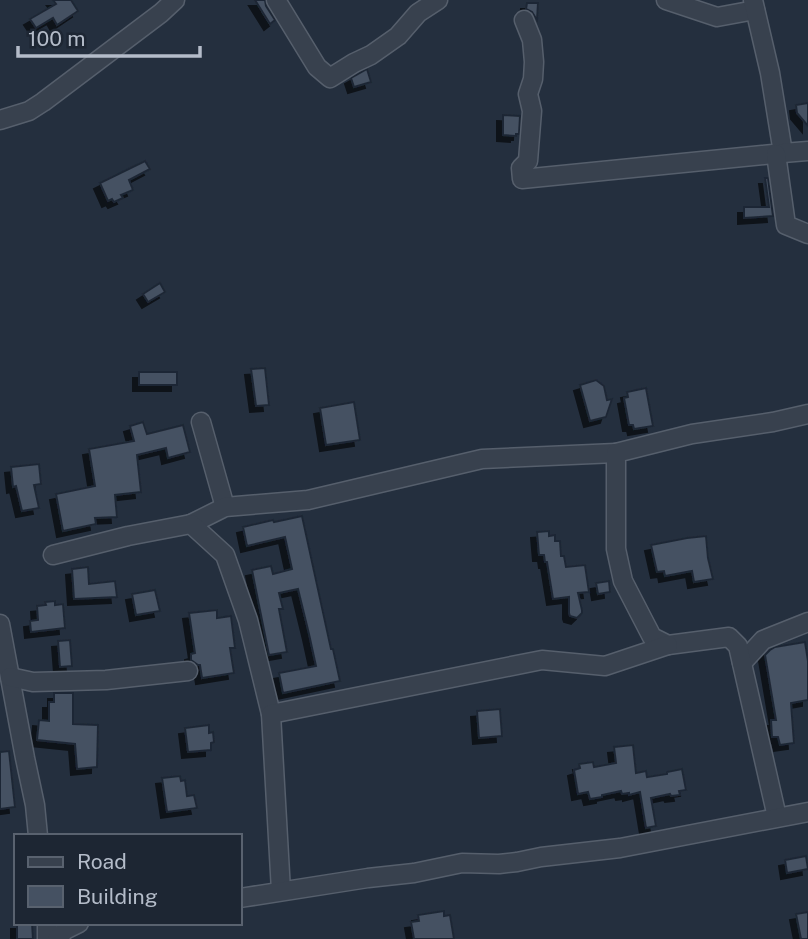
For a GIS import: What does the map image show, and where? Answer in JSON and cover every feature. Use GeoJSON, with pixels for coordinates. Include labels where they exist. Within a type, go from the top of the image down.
{"type":"FeatureCollection","features":[{"type":"Feature","properties":{"kind":"street"},"geometry":{"type":"LineString","coordinates":[[0,120],[29,111],[43,102],[175,0]]}},
{"type":"Feature","properties":{"kind":"street"},"geometry":{"type":"LineString","coordinates":[[276,0],[317,67],[330,78],[372,55],[398,36],[418,13],[438,0]]}},
{"type":"Feature","properties":{"kind":"street"},"geometry":{"type":"LineString","coordinates":[[666,0],[717,17],[754,5],[770,74],[786,225],[808,234]]}},
{"type":"Feature","properties":{"kind":"street"},"geometry":{"type":"LineString","coordinates":[[524,20],[532,40],[534,62],[533,79],[528,94],[532,111],[528,161],[521,168],[522,179],[808,151]]}},
{"type":"Feature","properties":{"kind":"street"},"geometry":{"type":"LineString","coordinates":[[53,555],[191,524],[225,507],[308,500],[482,459],[616,453],[692,434],[808,414]]}},
{"type":"Feature","properties":{"kind":"street"},"geometry":{"type":"LineString","coordinates":[[201,422],[225,507]]}},
{"type":"Feature","properties":{"kind":"street"},"geometry":{"type":"LineString","coordinates":[[616,453],[616,549],[622,581],[652,638],[668,645]]}},
{"type":"Feature","properties":{"kind":"street"},"geometry":{"type":"LineString","coordinates":[[191,524],[225,555],[248,620],[271,714],[281,891]]}},
{"type":"Feature","properties":{"kind":"street"},"geometry":{"type":"LineString","coordinates":[[742,663],[763,640],[808,622]]}},
{"type":"Feature","properties":{"kind":"street"},"geometry":{"type":"LineString","coordinates":[[0,624],[35,805],[38,834]]}},
{"type":"Feature","properties":{"kind":"street"},"geometry":{"type":"LineString","coordinates":[[271,714],[542,660],[605,666],[668,645],[729,637],[738,646],[777,817]]}},
{"type":"Feature","properties":{"kind":"street"},"geometry":{"type":"LineString","coordinates":[[10,677],[33,682],[106,680],[188,671]]}},
{"type":"Feature","properties":{"kind":"street"},"geometry":{"type":"LineString","coordinates":[[242,898],[414,873],[462,863],[499,864],[620,848],[808,812]]}},
{"type":"Feature","properties":{"kind":"building"},"geometry":{"type":"Polygon","coordinates":[[[53,0],[71,0],[78,11],[57,25],[53,18],[36,28],[30,19],[56,4],[53,0]]]}},
{"type":"Feature","properties":{"kind":"building"},"geometry":{"type":"Polygon","coordinates":[[[255,0],[265,0],[275,20],[270,24],[255,0]]]}},
{"type":"Feature","properties":{"kind":"building"},"geometry":{"type":"Polygon","coordinates":[[[527,3],[538,3],[537,20],[532,12],[526,9],[527,3]]]}},
{"type":"Feature","properties":{"kind":"building"},"geometry":{"type":"Polygon","coordinates":[[[367,69],[371,82],[354,87],[351,78],[367,69]]]}},
{"type":"Feature","properties":{"kind":"building"},"geometry":{"type":"Polygon","coordinates":[[[808,103],[808,126],[797,113],[796,105],[808,103]]]}},
{"type":"Feature","properties":{"kind":"building"},"geometry":{"type":"Polygon","coordinates":[[[503,115],[520,116],[519,134],[503,135],[503,115]]]}},
{"type":"Feature","properties":{"kind":"building"},"geometry":{"type":"Polygon","coordinates":[[[145,161],[150,169],[129,180],[133,190],[121,195],[123,198],[114,202],[112,199],[108,201],[100,183],[145,161]]]}},
{"type":"Feature","properties":{"kind":"building"},"geometry":{"type":"Polygon","coordinates":[[[765,178],[768,178],[773,216],[744,218],[744,207],[769,207],[765,178]]]}},
{"type":"Feature","properties":{"kind":"building"},"geometry":{"type":"Polygon","coordinates":[[[160,283],[165,292],[148,302],[143,294],[160,283]]]}},
{"type":"Feature","properties":{"kind":"building"},"geometry":{"type":"Polygon","coordinates":[[[265,368],[269,405],[256,406],[251,369],[265,368]]]}},
{"type":"Feature","properties":{"kind":"building"},"geometry":{"type":"Polygon","coordinates":[[[139,372],[177,372],[177,385],[139,385],[139,372]]]}},
{"type":"Feature","properties":{"kind":"building"},"geometry":{"type":"Polygon","coordinates":[[[596,380],[604,386],[607,400],[612,399],[606,417],[590,421],[580,385],[596,380]]]}},
{"type":"Feature","properties":{"kind":"building"},"geometry":{"type":"Polygon","coordinates":[[[646,388],[653,426],[634,429],[633,425],[629,425],[624,398],[628,397],[627,392],[646,388]]]}},
{"type":"Feature","properties":{"kind":"building"},"geometry":{"type":"Polygon","coordinates":[[[354,402],[360,440],[326,445],[320,408],[354,402]]]}},
{"type":"Feature","properties":{"kind":"building"},"geometry":{"type":"Polygon","coordinates":[[[143,422],[147,434],[183,425],[190,452],[168,458],[166,448],[137,455],[141,492],[115,495],[117,517],[95,518],[96,524],[63,531],[56,494],[95,486],[89,449],[134,441],[130,426],[143,422]]]}},
{"type":"Feature","properties":{"kind":"building"},"geometry":{"type":"Polygon","coordinates":[[[39,464],[41,484],[34,485],[39,508],[22,511],[16,486],[13,487],[11,467],[39,464]]]}},
{"type":"Feature","properties":{"kind":"building"},"geometry":{"type":"Polygon","coordinates":[[[302,516],[340,681],[283,693],[279,673],[316,666],[309,634],[298,589],[279,593],[283,609],[279,609],[287,652],[269,655],[252,570],[271,566],[273,574],[292,569],[285,537],[247,546],[243,527],[302,516]]]}},
{"type":"Feature","properties":{"kind":"building"},"geometry":{"type":"Polygon","coordinates":[[[549,531],[549,536],[555,535],[555,541],[560,541],[561,556],[564,556],[566,567],[585,565],[589,592],[578,593],[582,613],[577,618],[570,616],[569,597],[553,599],[547,562],[544,555],[539,555],[537,532],[549,531]]]}},
{"type":"Feature","properties":{"kind":"building"},"geometry":{"type":"Polygon","coordinates":[[[706,536],[713,579],[694,582],[692,571],[665,576],[664,571],[657,572],[651,545],[706,536]]]}},
{"type":"Feature","properties":{"kind":"building"},"geometry":{"type":"Polygon","coordinates":[[[88,567],[89,584],[115,581],[117,597],[74,599],[72,569],[88,567]]]}},
{"type":"Feature","properties":{"kind":"building"},"geometry":{"type":"Polygon","coordinates":[[[609,581],[610,592],[598,594],[596,583],[609,581]]]}},
{"type":"Feature","properties":{"kind":"building"},"geometry":{"type":"Polygon","coordinates":[[[155,590],[160,611],[136,615],[132,594],[155,590]]]}},
{"type":"Feature","properties":{"kind":"building"},"geometry":{"type":"Polygon","coordinates":[[[55,601],[55,605],[63,604],[65,628],[31,632],[30,621],[38,620],[37,606],[55,601]]]}},
{"type":"Feature","properties":{"kind":"building"},"geometry":{"type":"Polygon","coordinates":[[[217,610],[217,618],[231,616],[235,648],[230,648],[234,673],[202,678],[200,665],[191,660],[191,654],[195,653],[189,613],[217,610]]]}},
{"type":"Feature","properties":{"kind":"building"},"geometry":{"type":"Polygon","coordinates":[[[70,640],[72,666],[60,667],[58,641],[70,640]]]}},
{"type":"Feature","properties":{"kind":"building"},"geometry":{"type":"Polygon","coordinates":[[[805,642],[808,700],[791,703],[794,743],[780,745],[778,737],[772,737],[771,720],[776,720],[765,655],[775,647],[805,642]]]}},
{"type":"Feature","properties":{"kind":"building"},"geometry":{"type":"Polygon","coordinates":[[[54,693],[73,693],[73,724],[98,725],[97,767],[77,769],[75,744],[37,740],[39,720],[49,721],[49,702],[54,702],[54,693]]]}},
{"type":"Feature","properties":{"kind":"building"},"geometry":{"type":"Polygon","coordinates":[[[500,709],[502,736],[479,738],[477,711],[500,709]]]}},
{"type":"Feature","properties":{"kind":"building"},"geometry":{"type":"Polygon","coordinates":[[[209,725],[209,733],[213,732],[214,742],[211,743],[211,750],[188,752],[185,728],[209,725]]]}},
{"type":"Feature","properties":{"kind":"building"},"geometry":{"type":"Polygon","coordinates":[[[633,745],[636,773],[646,771],[647,777],[682,769],[686,790],[679,791],[680,795],[651,798],[656,826],[646,828],[640,792],[629,795],[622,794],[621,791],[590,799],[588,792],[578,794],[574,770],[580,768],[579,764],[593,762],[594,767],[616,763],[614,747],[633,745]]]}},
{"type":"Feature","properties":{"kind":"building"},"geometry":{"type":"Polygon","coordinates":[[[9,751],[15,807],[0,809],[0,752],[9,751]]]}},
{"type":"Feature","properties":{"kind":"building"},"geometry":{"type":"Polygon","coordinates":[[[180,776],[181,781],[185,780],[187,796],[194,795],[197,808],[167,812],[162,778],[180,776]]]}},
{"type":"Feature","properties":{"kind":"building"},"geometry":{"type":"Polygon","coordinates":[[[806,856],[808,869],[787,873],[785,860],[806,856]]]}},
{"type":"Feature","properties":{"kind":"building"},"geometry":{"type":"Polygon","coordinates":[[[444,911],[444,916],[450,915],[454,939],[414,939],[411,922],[419,921],[418,915],[444,911]]]}},
{"type":"Feature","properties":{"kind":"building"},"geometry":{"type":"Polygon","coordinates":[[[808,912],[808,939],[801,939],[796,914],[808,912]]]}},
{"type":"Feature","properties":{"kind":"building"},"geometry":{"type":"Polygon","coordinates":[[[17,925],[32,925],[33,939],[17,939],[17,925]]]}}]}
